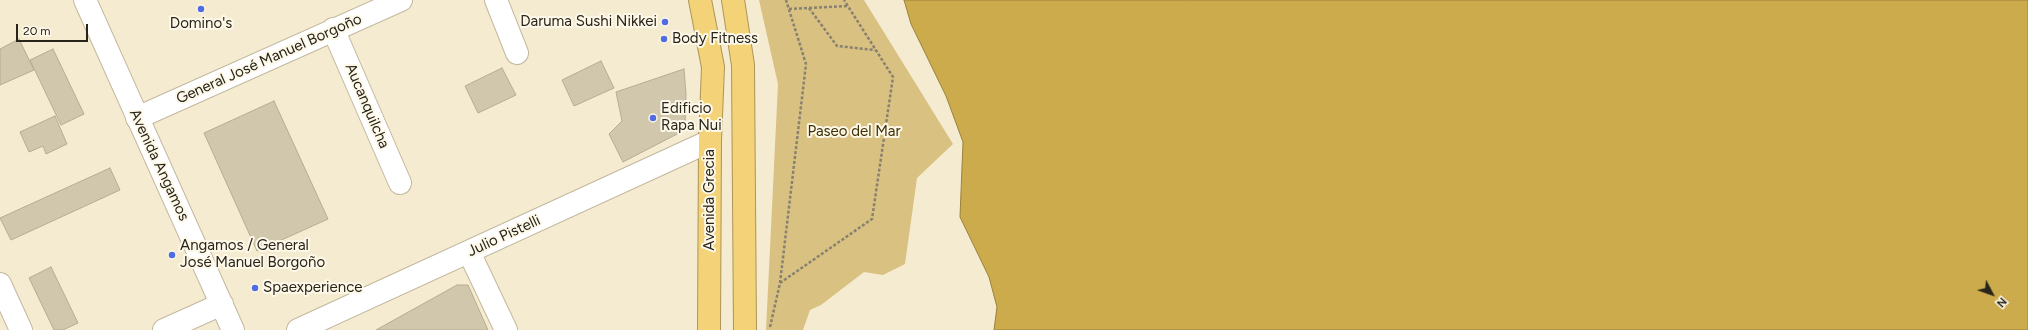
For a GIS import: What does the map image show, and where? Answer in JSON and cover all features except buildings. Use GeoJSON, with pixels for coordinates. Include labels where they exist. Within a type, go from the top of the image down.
{"type":"FeatureCollection","features":[{"type":"Feature","properties":{"kind":"highway","name":"Avenida Grecia"},"geometry":{"type":"LineString","coordinates":[[700,0],[713,67],[710,141],[709,330]]}},
{"type":"Feature","properties":{"kind":"highway"},"geometry":{"type":"LineString","coordinates":[[733,0],[743,65],[745,330]]}},
{"type":"Feature","properties":{"kind":"street","name":"Avenida Angamos"},"geometry":{"type":"LineString","coordinates":[[84,0],[234,330]]}},
{"type":"Feature","properties":{"kind":"street","name":"General José Manuel Borgoño"},"geometry":{"type":"LineString","coordinates":[[138,118],[333,29],[401,0]]}},
{"type":"Feature","properties":{"kind":"street"},"geometry":{"type":"LineString","coordinates":[[496,0],[517,53]]}},
{"type":"Feature","properties":{"kind":"street","name":"Aucanquilcha"},"geometry":{"type":"LineString","coordinates":[[333,29],[400,183]]}},
{"type":"Feature","properties":{"kind":"street","name":"Julio Pistelli"},"geometry":{"type":"LineString","coordinates":[[298,330],[710,141]]}},
{"type":"Feature","properties":{"kind":"street"},"geometry":{"type":"LineString","coordinates":[[470,252],[506,330]]}},
{"type":"Feature","properties":{"kind":"street"},"geometry":{"type":"LineString","coordinates":[[0,284],[21,330]]}},
{"type":"Feature","properties":{"kind":"street"},"geometry":{"type":"LineString","coordinates":[[164,330],[222,304]]}},
{"type":"Feature","properties":{"kind":"path"},"geometry":{"type":"LineString","coordinates":[[769,330],[780,283],[806,64],[786,0]]}},
{"type":"Feature","properties":{"kind":"path"},"geometry":{"type":"LineString","coordinates":[[780,283],[872,219],[893,77],[844,0]]}},
{"type":"Feature","properties":{"kind":"path"},"geometry":{"type":"LineString","coordinates":[[789,9],[848,6]]}},
{"type":"Feature","properties":{"kind":"path"},"geometry":{"type":"LineString","coordinates":[[809,8],[836,46],[876,50]]}},
{"type":"Feature","properties":{"kind":"green space","name":"Paseo del Mar"},"geometry":{"type":"Polygon","coordinates":[[[759,0],[864,0],[953,144],[917,178],[905,264],[883,275],[864,272],[821,305],[810,310],[803,330],[766,330],[778,84],[759,0]]]}},
{"type":"Feature","properties":{"kind":"shaded area"},"geometry":{"type":"Polygon","coordinates":[[[904,0],[2028,0],[2028,330],[994,330],[997,307],[989,277],[960,217],[963,142],[946,96],[911,24],[904,0]]]}},
{"type":"Feature","properties":{"kind":"place","name":"Domino's"},"geometry":{"type":"Point","coordinates":[201,9]}},
{"type":"Feature","properties":{"kind":"place","name":"Daruma Sushi Nikkei"},"geometry":{"type":"Point","coordinates":[665,22]}},
{"type":"Feature","properties":{"kind":"place","name":"Body Fitness"},"geometry":{"type":"Point","coordinates":[664,39]}},
{"type":"Feature","properties":{"kind":"place","name":"Edificio Rapa Nui"},"geometry":{"type":"Point","coordinates":[653,118]}},
{"type":"Feature","properties":{"kind":"place","name":"Angamos / General José Manuel Borgoño"},"geometry":{"type":"Point","coordinates":[172,255]}},
{"type":"Feature","properties":{"kind":"place","name":"Spaexperience"},"geometry":{"type":"Point","coordinates":[255,288]}}]}
